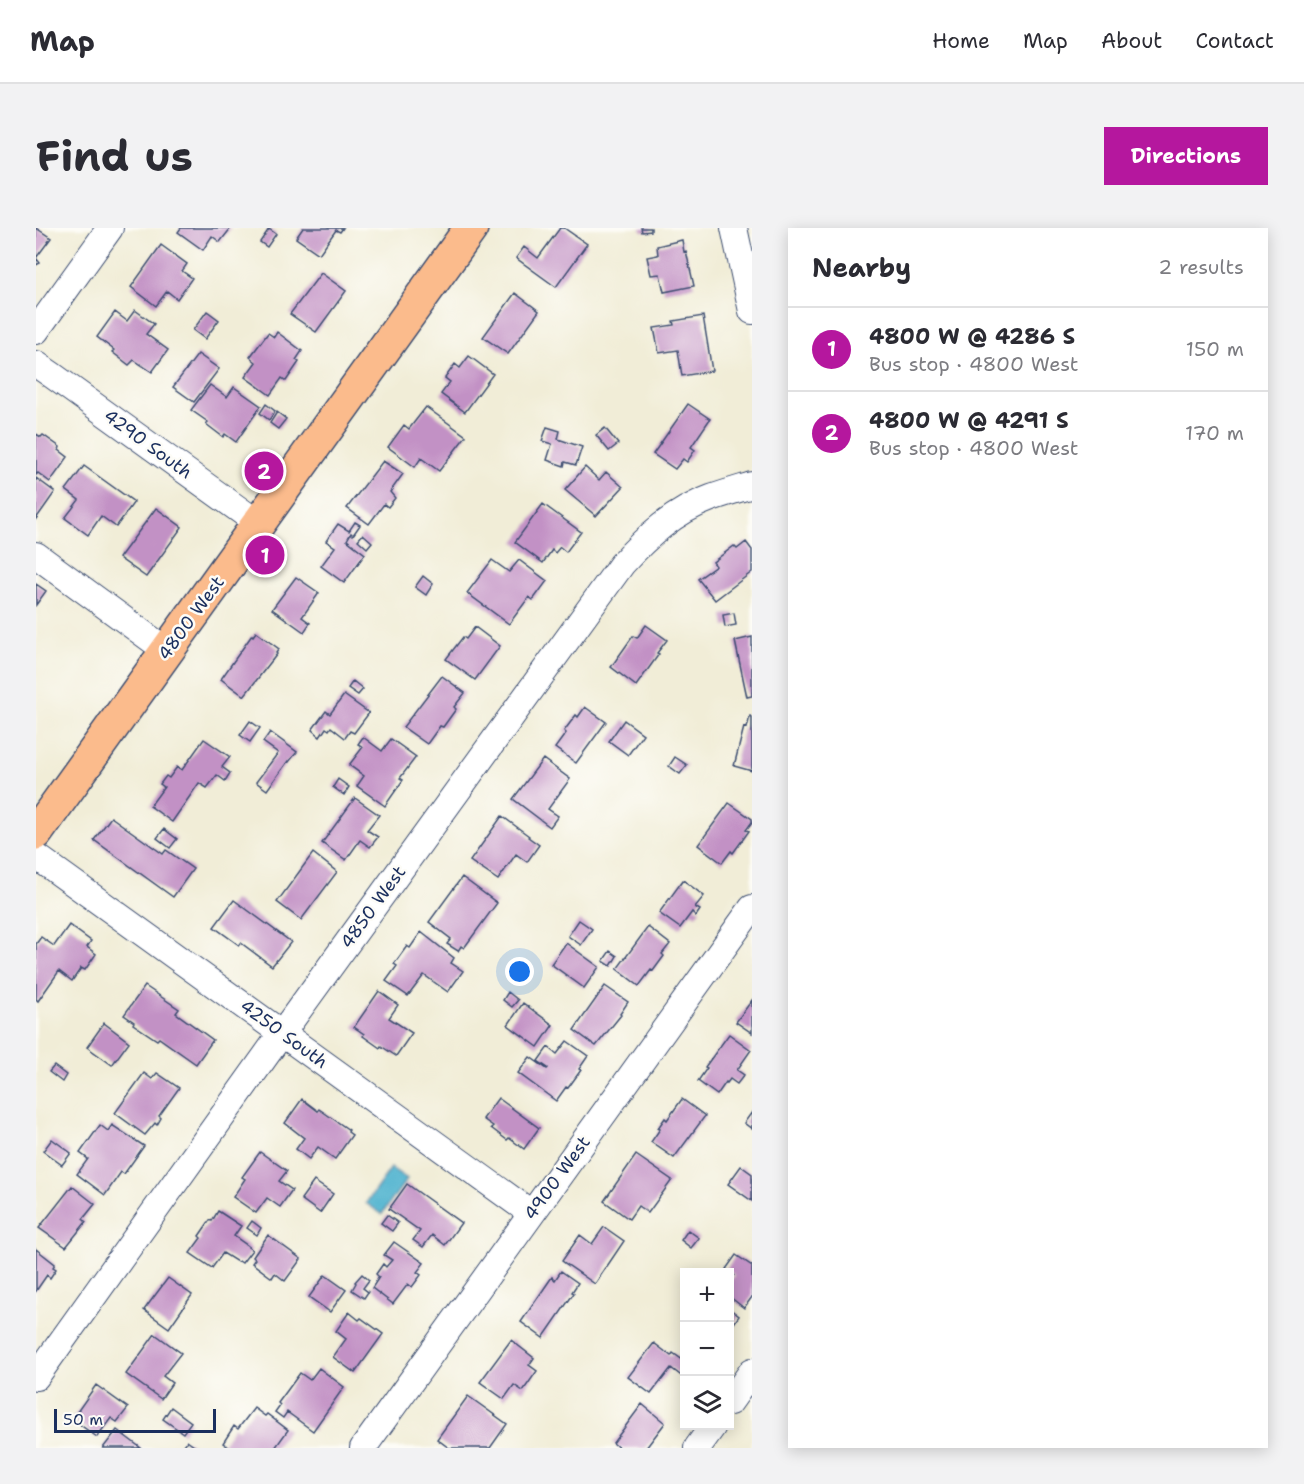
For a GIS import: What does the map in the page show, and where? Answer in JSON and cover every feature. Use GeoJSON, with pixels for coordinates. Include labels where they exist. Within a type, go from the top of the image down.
{"type":"FeatureCollection","features":[{"type":"Feature","properties":{"kind":"main road","name":"4800 West"},"geometry":{"type":"LineString","coordinates":[[36,833],[471,228]]}},
{"type":"Feature","properties":{"kind":"street"},"geometry":{"type":"LineString","coordinates":[[36,331],[110,228]]}},
{"type":"Feature","properties":{"kind":"street"},"geometry":{"type":"LineString","coordinates":[[734,228],[752,311]]}},
{"type":"Feature","properties":{"kind":"street","name":"4290 South"},"geometry":{"type":"LineString","coordinates":[[36,364],[259,524]]}},
{"type":"Feature","properties":{"kind":"street","name":"4850 West"},"geometry":{"type":"LineString","coordinates":[[36,1377],[622,564],[650,535],[681,512],[712,497],[752,485]]}},
{"type":"Feature","properties":{"kind":"street"},"geometry":{"type":"LineString","coordinates":[[36,555],[167,651]]}},
{"type":"Feature","properties":{"kind":"street","name":"4250 South"},"geometry":{"type":"LineString","coordinates":[[36,856],[531,1214]]}},
{"type":"Feature","properties":{"kind":"street","name":"4900 West"},"geometry":{"type":"LineString","coordinates":[[363,1448],[752,908]]}},
{"type":"Feature","properties":{"kind":"street"},"geometry":{"type":"LineString","coordinates":[[734,1395],[752,1371]]}},
{"type":"Feature","properties":{"kind":"street"},"geometry":{"type":"LineString","coordinates":[[697,1448],[710,1430]]}},
{"type":"Feature","properties":{"kind":"water"},"geometry":{"type":"Polygon","coordinates":[[[391,1168],[407,1179],[382,1214],[366,1203],[391,1168]]]}},
{"type":"Feature","properties":{"kind":"building"},"geometry":{"type":"Polygon","coordinates":[[[36,228],[51,238],[36,258],[36,228]]]}},
{"type":"Feature","properties":{"kind":"building"},"geometry":{"type":"Polygon","coordinates":[[[181,228],[231,228],[220,242],[212,236],[203,250],[178,232],[181,228]]]}},
{"type":"Feature","properties":{"kind":"building"},"geometry":{"type":"Polygon","coordinates":[[[303,228],[343,228],[340,232],[336,230],[319,254],[296,238],[303,228]]]}},
{"type":"Feature","properties":{"kind":"building"},"geometry":{"type":"Polygon","coordinates":[[[560,228],[564,228],[587,244],[556,287],[516,258],[524,247],[538,258],[560,228]]]}},
{"type":"Feature","properties":{"kind":"building"},"geometry":{"type":"Polygon","coordinates":[[[641,228],[651,228],[651,231],[642,232],[641,228]]]}},
{"type":"Feature","properties":{"kind":"building"},"geometry":{"type":"Polygon","coordinates":[[[269,229],[276,234],[267,247],[260,242],[269,229]]]}},
{"type":"Feature","properties":{"kind":"building"},"geometry":{"type":"Polygon","coordinates":[[[682,240],[694,286],[664,292],[660,274],[651,275],[647,257],[658,255],[657,246],[682,240]]]}},
{"type":"Feature","properties":{"kind":"building"},"geometry":{"type":"Polygon","coordinates":[[[161,245],[187,264],[182,271],[192,278],[177,299],[167,291],[156,306],[131,287],[161,245]]]}},
{"type":"Feature","properties":{"kind":"building"},"geometry":{"type":"Polygon","coordinates":[[[321,273],[346,291],[316,332],[290,314],[321,273]]]}},
{"type":"Feature","properties":{"kind":"building"},"geometry":{"type":"Polygon","coordinates":[[[515,293],[539,311],[508,354],[483,337],[515,293]]]}},
{"type":"Feature","properties":{"kind":"building"},"geometry":{"type":"Polygon","coordinates":[[[135,310],[154,324],[146,334],[168,350],[152,372],[134,360],[129,365],[97,337],[115,312],[127,321],[135,310]]]}},
{"type":"Feature","properties":{"kind":"building"},"geometry":{"type":"Polygon","coordinates":[[[207,311],[219,320],[205,339],[193,330],[207,311]]]}},
{"type":"Feature","properties":{"kind":"building"},"geometry":{"type":"Polygon","coordinates":[[[703,316],[712,371],[682,376],[678,350],[659,353],[654,328],[674,325],[673,321],[703,316]]]}},
{"type":"Feature","properties":{"kind":"building"},"geometry":{"type":"Polygon","coordinates":[[[277,332],[302,351],[296,360],[299,362],[286,381],[282,378],[270,395],[245,377],[256,362],[250,357],[268,333],[274,337],[277,332]]]}},
{"type":"Feature","properties":{"kind":"building"},"geometry":{"type":"Polygon","coordinates":[[[198,354],[219,369],[194,402],[173,387],[198,354]]]}},
{"type":"Feature","properties":{"kind":"building"},"geometry":{"type":"Polygon","coordinates":[[[469,356],[493,374],[465,412],[441,394],[450,382],[445,378],[455,364],[460,368],[469,356]]]}},
{"type":"Feature","properties":{"kind":"building"},"geometry":{"type":"Polygon","coordinates":[[[210,385],[227,397],[234,387],[261,406],[236,442],[225,434],[223,437],[191,410],[210,385]]]}},
{"type":"Feature","properties":{"kind":"building"},"geometry":{"type":"Polygon","coordinates":[[[266,404],[275,411],[269,420],[260,413],[266,404]]]}},
{"type":"Feature","properties":{"kind":"building"},"geometry":{"type":"Polygon","coordinates":[[[688,404],[710,419],[691,447],[695,450],[687,462],[683,459],[675,469],[653,454],[688,404]]]}},
{"type":"Feature","properties":{"kind":"building"},"geometry":{"type":"Polygon","coordinates":[[[426,407],[466,436],[439,471],[421,458],[415,467],[388,447],[404,425],[409,429],[426,407]]]}},
{"type":"Feature","properties":{"kind":"building"},"geometry":{"type":"Polygon","coordinates":[[[277,412],[286,419],[278,429],[270,423],[277,412]]]}},
{"type":"Feature","properties":{"kind":"building"},"geometry":{"type":"Polygon","coordinates":[[[547,427],[560,431],[558,439],[582,447],[576,465],[565,462],[564,466],[547,460],[552,444],[542,441],[547,427]]]}},
{"type":"Feature","properties":{"kind":"building"},"geometry":{"type":"Polygon","coordinates":[[[605,428],[618,444],[609,451],[596,435],[605,428]]]}},
{"type":"Feature","properties":{"kind":"building"},"geometry":{"type":"Polygon","coordinates":[[[36,434],[41,437],[43,435],[60,447],[59,450],[68,457],[50,482],[38,473],[36,475],[36,434]]]}},
{"type":"Feature","properties":{"kind":"building"},"geometry":{"type":"Polygon","coordinates":[[[383,461],[403,474],[390,492],[395,498],[388,507],[384,504],[369,524],[347,508],[383,461]]]}},
{"type":"Feature","properties":{"kind":"building"},"geometry":{"type":"Polygon","coordinates":[[[84,466],[134,502],[116,527],[101,516],[88,535],[65,518],[79,500],[66,490],[84,466]]]}},
{"type":"Feature","properties":{"kind":"building"},"geometry":{"type":"Polygon","coordinates":[[[585,467],[599,480],[606,472],[623,487],[596,516],[565,490],[585,467]]]}},
{"type":"Feature","properties":{"kind":"building"},"geometry":{"type":"Polygon","coordinates":[[[36,478],[55,492],[36,519],[36,478]]]}},
{"type":"Feature","properties":{"kind":"building"},"geometry":{"type":"Polygon","coordinates":[[[543,504],[581,532],[566,552],[560,547],[555,553],[552,550],[543,563],[515,542],[543,504]]]}},
{"type":"Feature","properties":{"kind":"building"},"geometry":{"type":"Polygon","coordinates":[[[156,508],[182,527],[146,577],[119,558],[156,508]]]}},
{"type":"Feature","properties":{"kind":"building"},"geometry":{"type":"Polygon","coordinates":[[[355,522],[360,525],[347,540],[365,554],[344,583],[321,566],[335,547],[326,541],[338,524],[349,531],[355,522]]]}},
{"type":"Feature","properties":{"kind":"building"},"geometry":{"type":"Polygon","coordinates":[[[363,534],[372,542],[367,548],[358,540],[363,534]]]}},
{"type":"Feature","properties":{"kind":"building"},"geometry":{"type":"Polygon","coordinates":[[[746,542],[752,550],[752,572],[715,600],[698,579],[716,566],[713,562],[734,546],[737,549],[746,542]]]}},
{"type":"Feature","properties":{"kind":"building"},"geometry":{"type":"Polygon","coordinates":[[[492,560],[509,572],[519,560],[547,581],[533,600],[529,597],[509,624],[467,593],[492,560]]]}},
{"type":"Feature","properties":{"kind":"building"},"geometry":{"type":"Polygon","coordinates":[[[423,576],[433,584],[426,595],[415,587],[423,576]]]}},
{"type":"Feature","properties":{"kind":"building"},"geometry":{"type":"Polygon","coordinates":[[[296,577],[319,593],[302,617],[310,623],[304,632],[272,609],[296,577]]]}},
{"type":"Feature","properties":{"kind":"building"},"geometry":{"type":"Polygon","coordinates":[[[36,584],[46,591],[36,605],[36,584]]]}},
{"type":"Feature","properties":{"kind":"building"},"geometry":{"type":"Polygon","coordinates":[[[734,613],[736,625],[725,627],[723,615],[734,613]]]}},
{"type":"Feature","properties":{"kind":"building"},"geometry":{"type":"Polygon","coordinates":[[[646,625],[667,640],[636,686],[611,667],[633,636],[637,638],[646,625]]]}},
{"type":"Feature","properties":{"kind":"building"},"geometry":{"type":"Polygon","coordinates":[[[475,627],[500,646],[475,680],[446,659],[463,637],[466,639],[475,627]]]}},
{"type":"Feature","properties":{"kind":"building"},"geometry":{"type":"Polygon","coordinates":[[[256,632],[279,649],[244,696],[221,679],[256,632]]]}},
{"type":"Feature","properties":{"kind":"building"},"geometry":{"type":"Polygon","coordinates":[[[752,637],[752,696],[747,697],[735,641],[752,637]]]}},
{"type":"Feature","properties":{"kind":"building"},"geometry":{"type":"Polygon","coordinates":[[[442,676],[465,693],[443,727],[440,726],[427,744],[403,727],[442,676]]]}},
{"type":"Feature","properties":{"kind":"building"},"geometry":{"type":"Polygon","coordinates":[[[353,681],[363,689],[358,695],[348,688],[353,681]]]}},
{"type":"Feature","properties":{"kind":"building"},"geometry":{"type":"Polygon","coordinates":[[[344,695],[369,713],[354,733],[350,731],[345,738],[331,727],[329,730],[326,728],[320,737],[312,730],[326,711],[330,714],[344,695]]]}},
{"type":"Feature","properties":{"kind":"building"},"geometry":{"type":"Polygon","coordinates":[[[585,707],[606,722],[576,763],[555,748],[566,733],[564,731],[585,707]]]}},
{"type":"Feature","properties":{"kind":"building"},"geometry":{"type":"Polygon","coordinates":[[[750,716],[752,717],[752,771],[734,766],[744,727],[747,728],[750,716]]]}},
{"type":"Feature","properties":{"kind":"building"},"geometry":{"type":"Polygon","coordinates":[[[624,720],[643,734],[628,755],[609,741],[624,720]]]}},
{"type":"Feature","properties":{"kind":"building"},"geometry":{"type":"Polygon","coordinates":[[[250,721],[260,728],[250,742],[240,735],[250,721]]]}},
{"type":"Feature","properties":{"kind":"building"},"geometry":{"type":"Polygon","coordinates":[[[270,732],[297,752],[267,790],[256,782],[278,753],[263,742],[270,732]]]}},
{"type":"Feature","properties":{"kind":"building"},"geometry":{"type":"Polygon","coordinates":[[[363,737],[382,751],[391,739],[416,757],[400,778],[403,780],[385,806],[357,786],[364,776],[349,765],[363,747],[358,744],[363,737]]]}},
{"type":"Feature","properties":{"kind":"building"},"geometry":{"type":"Polygon","coordinates":[[[204,739],[230,757],[222,767],[230,773],[225,781],[217,775],[207,788],[199,783],[172,822],[150,806],[164,787],[160,784],[166,776],[169,778],[177,767],[182,770],[204,739]]]}},
{"type":"Feature","properties":{"kind":"building"},"geometry":{"type":"Polygon","coordinates":[[[675,757],[687,765],[680,774],[669,766],[675,757]]]}},
{"type":"Feature","properties":{"kind":"building"},"geometry":{"type":"Polygon","coordinates":[[[543,759],[570,779],[548,809],[558,816],[550,827],[513,799],[543,759]]]}},
{"type":"Feature","properties":{"kind":"building"},"geometry":{"type":"Polygon","coordinates":[[[338,779],[349,787],[344,795],[333,787],[338,779]]]}},
{"type":"Feature","properties":{"kind":"building"},"geometry":{"type":"Polygon","coordinates":[[[355,798],[379,815],[367,830],[378,837],[370,847],[360,840],[346,860],[322,843],[355,798]]]}},
{"type":"Feature","properties":{"kind":"building"},"geometry":{"type":"Polygon","coordinates":[[[729,803],[752,819],[752,822],[746,830],[749,831],[733,853],[731,851],[722,863],[698,845],[729,803]]]}},
{"type":"Feature","properties":{"kind":"building"},"geometry":{"type":"Polygon","coordinates":[[[502,816],[539,845],[527,862],[516,854],[498,880],[470,861],[502,816]]]}},
{"type":"Feature","properties":{"kind":"building"},"geometry":{"type":"Polygon","coordinates":[[[111,817],[163,854],[166,850],[193,869],[173,897],[94,840],[111,817]]]}},
{"type":"Feature","properties":{"kind":"building"},"geometry":{"type":"Polygon","coordinates":[[[164,829],[177,839],[170,848],[157,838],[164,829]]]}},
{"type":"Feature","properties":{"kind":"building"},"geometry":{"type":"Polygon","coordinates":[[[313,853],[337,872],[301,920],[277,902],[313,853]]]}},
{"type":"Feature","properties":{"kind":"building"},"geometry":{"type":"Polygon","coordinates":[[[462,877],[497,903],[464,948],[461,946],[458,951],[447,944],[451,939],[429,922],[462,877]]]}},
{"type":"Feature","properties":{"kind":"building"},"geometry":{"type":"Polygon","coordinates":[[[683,880],[704,896],[695,907],[700,910],[696,916],[692,912],[680,928],[659,913],[683,880]]]}},
{"type":"Feature","properties":{"kind":"building"},"geometry":{"type":"Polygon","coordinates":[[[234,900],[291,942],[272,966],[214,927],[234,900]]]}},
{"type":"Feature","properties":{"kind":"building"},"geometry":{"type":"Polygon","coordinates":[[[579,920],[592,929],[581,945],[568,936],[579,920]]]}},
{"type":"Feature","properties":{"kind":"building"},"geometry":{"type":"Polygon","coordinates":[[[69,925],[91,941],[87,947],[96,954],[85,970],[81,968],[72,981],[59,971],[38,1001],[36,999],[36,944],[41,937],[54,946],[69,925]]]}},
{"type":"Feature","properties":{"kind":"building"},"geometry":{"type":"Polygon","coordinates":[[[648,927],[670,944],[653,971],[651,970],[639,986],[617,969],[648,927]]]}},
{"type":"Feature","properties":{"kind":"building"},"geometry":{"type":"Polygon","coordinates":[[[421,932],[454,958],[451,963],[463,971],[448,992],[424,975],[408,996],[386,981],[397,966],[394,964],[407,946],[410,948],[421,932]]]}},
{"type":"Feature","properties":{"kind":"building"},"geometry":{"type":"Polygon","coordinates":[[[566,943],[599,967],[584,988],[551,964],[566,943]]]}},
{"type":"Feature","properties":{"kind":"building"},"geometry":{"type":"Polygon","coordinates":[[[610,951],[617,956],[611,966],[603,961],[610,951]]]}},
{"type":"Feature","properties":{"kind":"building"},"geometry":{"type":"Polygon","coordinates":[[[145,986],[179,1009],[176,1013],[213,1040],[196,1064],[159,1038],[157,1040],[133,1024],[134,1022],[124,1015],[145,986]]]}},
{"type":"Feature","properties":{"kind":"building"},"geometry":{"type":"Polygon","coordinates":[[[605,986],[628,1002],[621,1015],[596,1046],[574,1030],[605,986]]]}},
{"type":"Feature","properties":{"kind":"building"},"geometry":{"type":"Polygon","coordinates":[[[379,991],[398,1005],[389,1018],[412,1033],[396,1056],[381,1046],[380,1048],[354,1027],[379,991]]]}},
{"type":"Feature","properties":{"kind":"building"},"geometry":{"type":"Polygon","coordinates":[[[508,992],[518,1000],[512,1007],[503,1000],[508,992]]]}},
{"type":"Feature","properties":{"kind":"building"},"geometry":{"type":"Polygon","coordinates":[[[752,1000],[752,1033],[736,1022],[752,1000]]]}},
{"type":"Feature","properties":{"kind":"building"},"geometry":{"type":"Polygon","coordinates":[[[523,1003],[553,1025],[538,1047],[508,1025],[523,1003]]]}},
{"type":"Feature","properties":{"kind":"building"},"geometry":{"type":"Polygon","coordinates":[[[104,1023],[129,1042],[112,1065],[87,1047],[104,1023]]]}},
{"type":"Feature","properties":{"kind":"building"},"geometry":{"type":"Polygon","coordinates":[[[729,1034],[751,1050],[737,1070],[744,1075],[737,1084],[730,1079],[717,1095],[698,1081],[707,1068],[705,1067],[729,1034]]]}},
{"type":"Feature","properties":{"kind":"building"},"geometry":{"type":"Polygon","coordinates":[[[567,1041],[588,1056],[579,1069],[581,1070],[556,1101],[518,1073],[530,1057],[547,1069],[538,1061],[548,1047],[557,1054],[567,1041]]]}},
{"type":"Feature","properties":{"kind":"building"},"geometry":{"type":"Polygon","coordinates":[[[54,1066],[66,1075],[62,1082],[49,1072],[54,1066]]]}},
{"type":"Feature","properties":{"kind":"building"},"geometry":{"type":"Polygon","coordinates":[[[144,1073],[152,1079],[157,1073],[179,1088],[159,1116],[161,1118],[157,1125],[155,1123],[145,1135],[115,1113],[144,1073]]]}},
{"type":"Feature","properties":{"kind":"building"},"geometry":{"type":"Polygon","coordinates":[[[498,1098],[539,1128],[524,1149],[509,1138],[507,1140],[483,1119],[498,1098]]]}},
{"type":"Feature","properties":{"kind":"building"},"geometry":{"type":"Polygon","coordinates":[[[302,1099],[349,1130],[348,1132],[352,1135],[335,1159],[318,1147],[309,1159],[296,1149],[304,1138],[285,1123],[302,1099]]]}},
{"type":"Feature","properties":{"kind":"building"},"geometry":{"type":"Polygon","coordinates":[[[682,1099],[705,1116],[674,1158],[651,1142],[665,1118],[667,1120],[682,1099]]]}},
{"type":"Feature","properties":{"kind":"building"},"geometry":{"type":"Polygon","coordinates":[[[752,1112],[752,1129],[744,1123],[752,1112]]]}},
{"type":"Feature","properties":{"kind":"building"},"geometry":{"type":"Polygon","coordinates":[[[100,1125],[108,1131],[112,1125],[144,1146],[124,1174],[121,1172],[105,1195],[77,1174],[88,1159],[80,1153],[100,1125]]]}},
{"type":"Feature","properties":{"kind":"building"},"geometry":{"type":"Polygon","coordinates":[[[52,1139],[71,1153],[62,1165],[43,1151],[52,1139]]]}},
{"type":"Feature","properties":{"kind":"building"},"geometry":{"type":"Polygon","coordinates":[[[260,1152],[287,1171],[279,1181],[292,1190],[280,1207],[267,1198],[256,1213],[233,1197],[245,1179],[242,1177],[260,1152]]]}},
{"type":"Feature","properties":{"kind":"building"},"geometry":{"type":"Polygon","coordinates":[[[636,1155],[672,1180],[648,1213],[638,1206],[629,1219],[604,1201],[636,1155]]]}},
{"type":"Feature","properties":{"kind":"building"},"geometry":{"type":"Polygon","coordinates":[[[741,1166],[752,1174],[752,1201],[728,1184],[741,1166]]]}},
{"type":"Feature","properties":{"kind":"building"},"geometry":{"type":"Polygon","coordinates":[[[314,1181],[333,1194],[320,1213],[301,1199],[314,1181]]]}},
{"type":"Feature","properties":{"kind":"building"},"geometry":{"type":"Polygon","coordinates":[[[407,1184],[461,1223],[445,1245],[432,1235],[423,1247],[413,1240],[420,1231],[389,1209],[407,1184]]]}},
{"type":"Feature","properties":{"kind":"building"},"geometry":{"type":"Polygon","coordinates":[[[72,1186],[95,1204],[83,1219],[86,1222],[66,1247],[39,1228],[72,1186]]]}},
{"type":"Feature","properties":{"kind":"building"},"geometry":{"type":"Polygon","coordinates":[[[218,1211],[241,1226],[234,1236],[252,1250],[242,1263],[223,1253],[212,1268],[190,1253],[201,1238],[199,1236],[218,1211]]]}},
{"type":"Feature","properties":{"kind":"building"},"geometry":{"type":"Polygon","coordinates":[[[387,1215],[398,1223],[392,1231],[381,1223],[387,1215]]]}},
{"type":"Feature","properties":{"kind":"building"},"geometry":{"type":"Polygon","coordinates":[[[252,1221],[261,1228],[257,1235],[247,1228],[252,1221]]]}},
{"type":"Feature","properties":{"kind":"building"},"geometry":{"type":"Polygon","coordinates":[[[604,1227],[624,1241],[595,1284],[562,1261],[580,1235],[592,1244],[604,1227]]]}},
{"type":"Feature","properties":{"kind":"building"},"geometry":{"type":"Polygon","coordinates":[[[688,1230],[699,1238],[691,1248],[681,1240],[688,1230]]]}},
{"type":"Feature","properties":{"kind":"building"},"geometry":{"type":"Polygon","coordinates":[[[268,1235],[301,1259],[285,1281],[275,1273],[272,1278],[252,1263],[255,1259],[253,1257],[268,1235]]]}},
{"type":"Feature","properties":{"kind":"building"},"geometry":{"type":"Polygon","coordinates":[[[394,1242],[424,1263],[417,1272],[421,1275],[412,1287],[408,1284],[393,1304],[372,1288],[379,1277],[376,1274],[383,1264],[386,1267],[392,1260],[384,1255],[394,1242]]]}},
{"type":"Feature","properties":{"kind":"building"},"geometry":{"type":"Polygon","coordinates":[[[36,1249],[55,1264],[53,1267],[56,1269],[50,1278],[47,1275],[36,1291],[36,1249]]]}},
{"type":"Feature","properties":{"kind":"building"},"geometry":{"type":"Polygon","coordinates":[[[736,1255],[752,1266],[752,1297],[744,1308],[734,1300],[734,1268],[727,1268],[736,1255]]]}},
{"type":"Feature","properties":{"kind":"building"},"geometry":{"type":"Polygon","coordinates":[[[561,1271],[578,1283],[572,1292],[574,1293],[543,1338],[521,1322],[552,1277],[555,1280],[561,1271]]]}},
{"type":"Feature","properties":{"kind":"building"},"geometry":{"type":"Polygon","coordinates":[[[362,1274],[369,1280],[363,1288],[368,1292],[364,1298],[352,1290],[362,1274]]]}},
{"type":"Feature","properties":{"kind":"building"},"geometry":{"type":"Polygon","coordinates":[[[325,1275],[346,1290],[330,1312],[309,1297],[325,1275]]]}},
{"type":"Feature","properties":{"kind":"building"},"geometry":{"type":"Polygon","coordinates":[[[168,1278],[192,1295],[169,1328],[144,1310],[168,1278]]]}},
{"type":"Feature","properties":{"kind":"building"},"geometry":{"type":"Polygon","coordinates":[[[349,1312],[383,1334],[355,1373],[333,1357],[346,1339],[336,1331],[349,1312]]]}},
{"type":"Feature","properties":{"kind":"building"},"geometry":{"type":"Polygon","coordinates":[[[734,1312],[739,1316],[734,1323],[734,1312]]]}},
{"type":"Feature","properties":{"kind":"building"},"geometry":{"type":"Polygon","coordinates":[[[155,1334],[181,1353],[163,1376],[172,1383],[161,1399],[126,1374],[155,1334]]]}},
{"type":"Feature","properties":{"kind":"building"},"geometry":{"type":"Polygon","coordinates":[[[511,1340],[534,1358],[529,1365],[537,1371],[523,1391],[514,1385],[504,1399],[480,1382],[511,1340]]]}},
{"type":"Feature","properties":{"kind":"building"},"geometry":{"type":"Polygon","coordinates":[[[654,1343],[671,1356],[673,1353],[680,1358],[680,1375],[671,1368],[651,1394],[628,1377],[654,1343]]]}},
{"type":"Feature","properties":{"kind":"building"},"geometry":{"type":"Polygon","coordinates":[[[319,1368],[344,1387],[313,1431],[287,1412],[283,1418],[275,1412],[280,1405],[278,1403],[300,1373],[310,1380],[319,1368]]]}},
{"type":"Feature","properties":{"kind":"building"},"geometry":{"type":"Polygon","coordinates":[[[96,1385],[128,1408],[117,1422],[111,1418],[97,1437],[72,1419],[96,1385]]]}},
{"type":"Feature","properties":{"kind":"building"},"geometry":{"type":"Polygon","coordinates":[[[468,1396],[507,1424],[490,1448],[449,1448],[437,1439],[468,1396]]]}},
{"type":"Feature","properties":{"kind":"building"},"geometry":{"type":"Polygon","coordinates":[[[642,1404],[665,1423],[646,1448],[619,1448],[613,1443],[642,1404]]]}},
{"type":"Feature","properties":{"kind":"building"},"geometry":{"type":"Polygon","coordinates":[[[171,1407],[191,1422],[183,1433],[163,1419],[171,1407]]]}},
{"type":"Feature","properties":{"kind":"building"},"geometry":{"type":"Polygon","coordinates":[[[254,1408],[265,1416],[267,1414],[288,1430],[275,1448],[230,1448],[223,1443],[234,1426],[238,1429],[254,1408]]]}},
{"type":"Feature","properties":{"kind":"building"},"geometry":{"type":"Polygon","coordinates":[[[117,1430],[141,1448],[103,1448],[117,1430]]]}},
{"type":"Feature","properties":{"kind":"building"},"geometry":{"type":"Polygon","coordinates":[[[187,1441],[194,1446],[198,1448],[182,1448],[187,1441]]]}},
{"type":"Feature","properties":{"kind":"place","name":"4800 W @ 4291 S"},"geometry":{"type":"Point","coordinates":[264,471]}},
{"type":"Feature","properties":{"kind":"place","name":"4800 W @ 4286 S"},"geometry":{"type":"Point","coordinates":[265,555]}}]}
